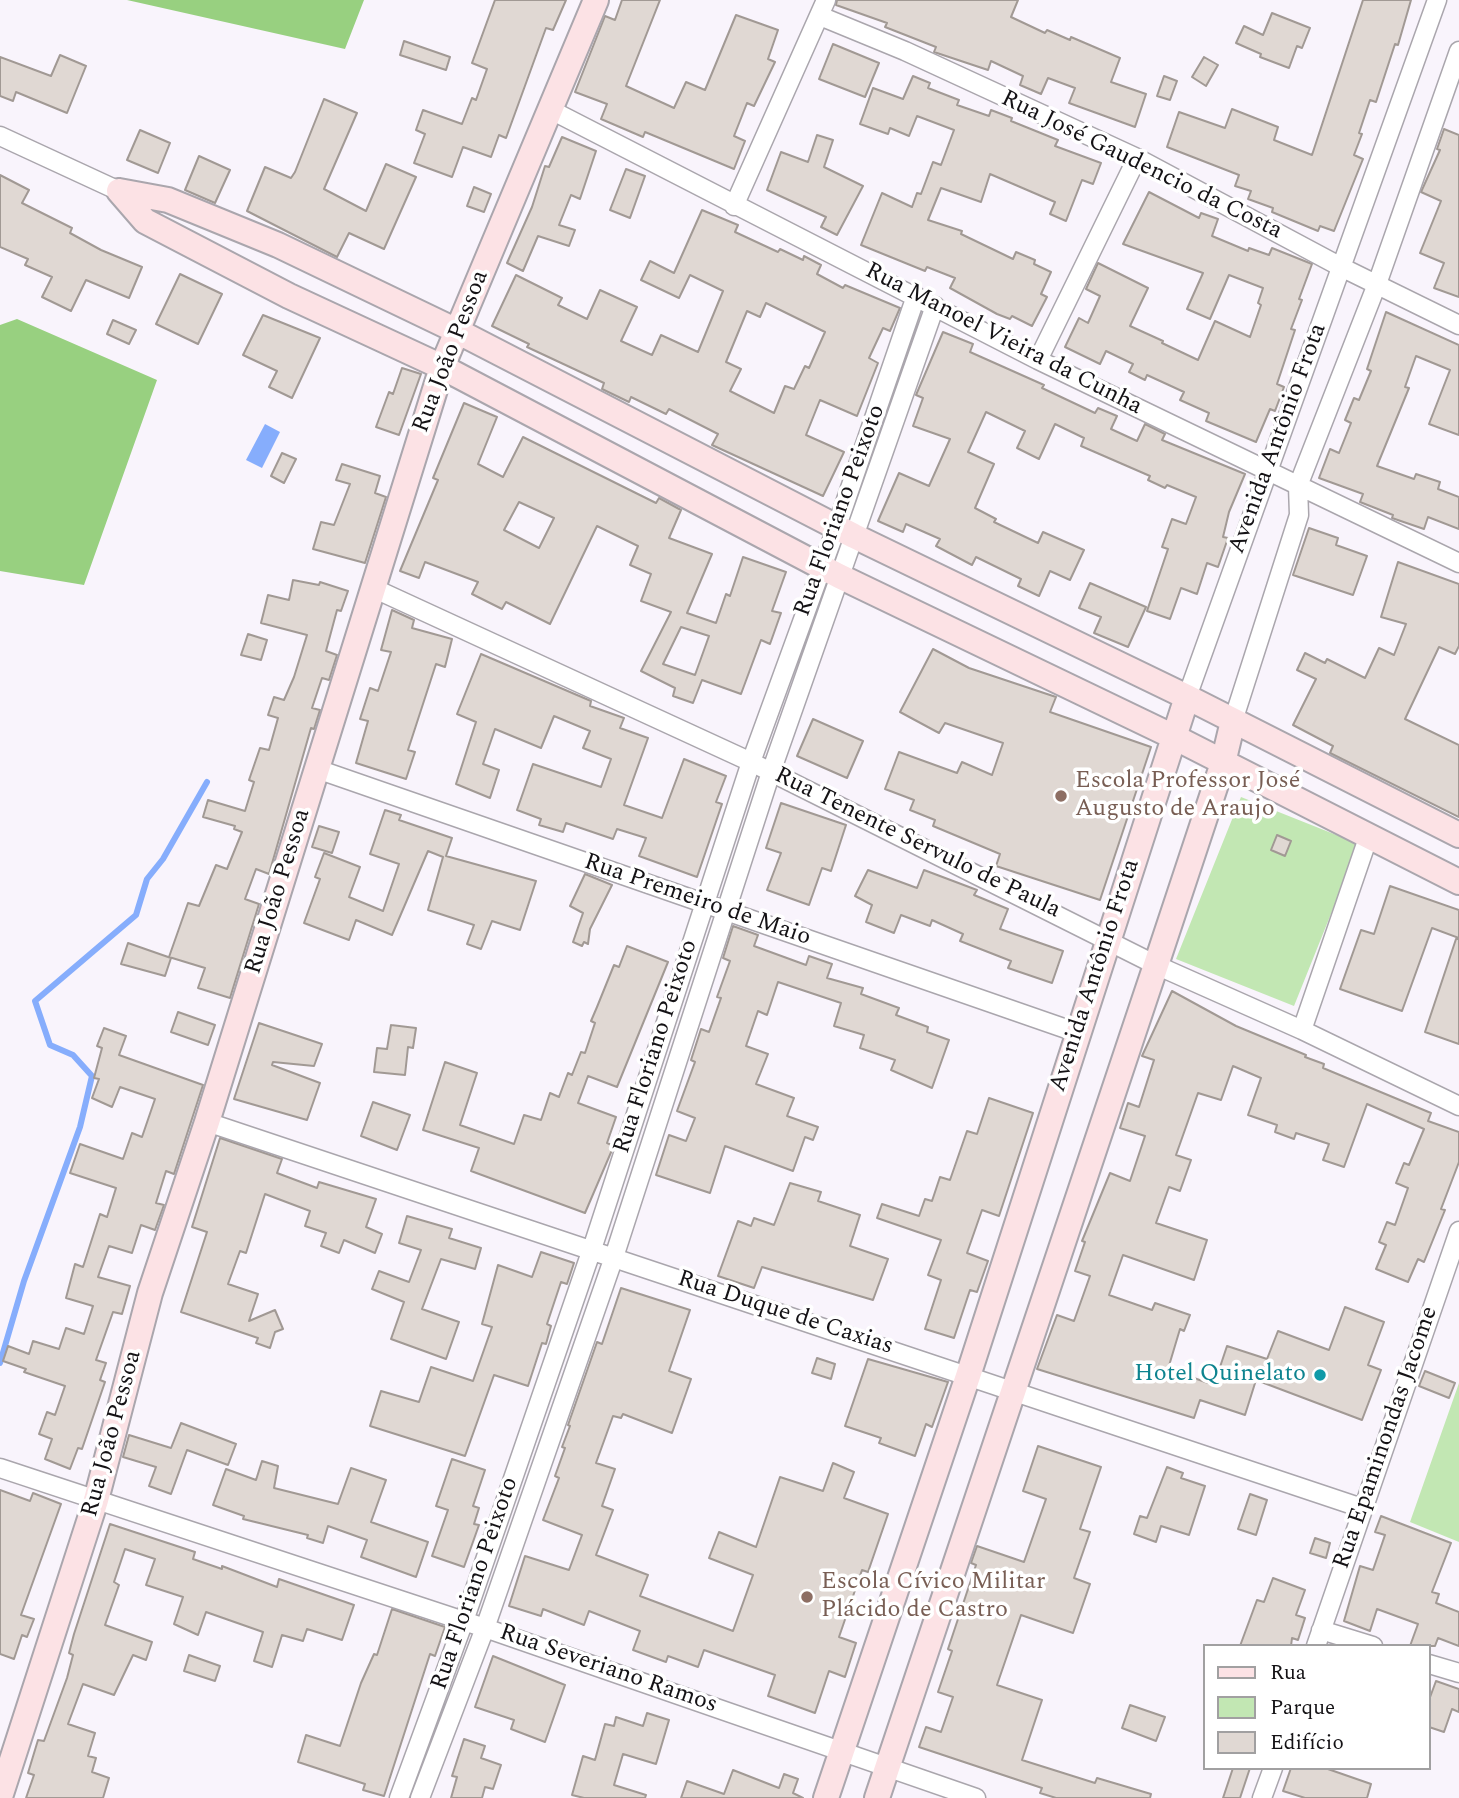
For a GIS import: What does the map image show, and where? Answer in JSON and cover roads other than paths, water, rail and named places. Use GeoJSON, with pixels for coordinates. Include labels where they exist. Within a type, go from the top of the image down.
{"type":"FeatureCollection","features":[{"type":"Feature","properties":{"kind":"street","name":"Rua João Pessoa"},"geometry":{"type":"LineString","coordinates":[[0,1797],[96,1500],[150,1293],[207,1122],[442,367],[596,0]]}},
{"type":"Feature","properties":{"kind":"street","name":"Avenida Antônio Frota"},"geometry":{"type":"LineString","coordinates":[[825,1798],[968,1376],[1187,696],[1437,0]]}},
{"type":"Feature","properties":{"kind":"street","name":"Rua José Gaudencio da Costa"},"geometry":{"type":"LineString","coordinates":[[823,8],[905,51],[1137,158],[1341,267],[1459,325]]}},
{"type":"Feature","properties":{"kind":"street"},"geometry":{"type":"LineString","coordinates":[[734,206],[823,8]]}},
{"type":"Feature","properties":{"kind":"street","name":"Avenida Antônio Frota"},"geometry":{"type":"LineString","coordinates":[[877,1798],[1223,763],[1233,720],[1299,515],[1298,486],[1377,284],[1459,51]]}},
{"type":"Feature","properties":{"kind":"street","name":"Rua Manoel Vieira da Cunha"},"geometry":{"type":"LineString","coordinates":[[551,110],[1038,360],[1459,563]]}},
{"type":"Feature","properties":{"kind":"street"},"geometry":{"type":"LineString","coordinates":[[0,136],[119,191],[168,200],[278,245],[457,331],[846,531],[1187,696],[1459,835]]}},
{"type":"Feature","properties":{"kind":"street"},"geometry":{"type":"LineString","coordinates":[[1038,360],[1137,158]]}},
{"type":"Feature","properties":{"kind":"street"},"geometry":{"type":"LineString","coordinates":[[119,191],[145,222],[289,296],[442,367],[831,571],[1174,737],[1459,882]]}},
{"type":"Feature","properties":{"kind":"street","name":"Rua Floriano Peixoto"},"geometry":{"type":"LineString","coordinates":[[846,531],[916,296]]}},
{"type":"Feature","properties":{"kind":"street","name":"Rua Floriano Peixoto"},"geometry":{"type":"LineString","coordinates":[[399,1798],[464,1621],[592,1249],[751,762],[831,571],[935,306]]}},
{"type":"Feature","properties":{"kind":"street","name":"Rua Floriano Peixoto"},"geometry":{"type":"LineString","coordinates":[[420,1798],[485,1628],[614,1257],[771,772],[831,571]]}},
{"type":"Feature","properties":{"kind":"street","name":"Rua Tenente Servulo de Paula"},"geometry":{"type":"LineString","coordinates":[[373,588],[751,762],[1107,938],[1156,965],[1302,1030],[1459,1106]]}},
{"type":"Feature","properties":{"kind":"street","name":"Rua Premeiro de Maio"},"geometry":{"type":"LineString","coordinates":[[317,769],[1078,1033]]}},
{"type":"Feature","properties":{"kind":"street"},"geometry":{"type":"LineString","coordinates":[[1302,1030],[1368,838]]}},
{"type":"Feature","properties":{"kind":"street","name":"Rua Duque de Caxias"},"geometry":{"type":"LineString","coordinates":[[207,1122],[1362,1508]]}},
{"type":"Feature","properties":{"kind":"street","name":"Rua Epaminondas Jacome"},"geometry":{"type":"LineString","coordinates":[[1318,1638],[1459,1231]]}},
{"type":"Feature","properties":{"kind":"street","name":"Rua Severiano Ramos"},"geometry":{"type":"LineString","coordinates":[[0,1468],[485,1628],[976,1798]]}},
{"type":"Feature","properties":{"kind":"street"},"geometry":{"type":"LineString","coordinates":[[1318,1638],[1359,1644]]}},
{"type":"Feature","properties":{"kind":"street"},"geometry":{"type":"LineString","coordinates":[[1431,1665],[1459,1673]]}},
{"type":"Feature","properties":{"kind":"street"},"geometry":{"type":"LineString","coordinates":[[1262,1798],[1272,1770]]}},
{"type":"Feature","properties":{"kind":"water"},"geometry":{"type":"Polygon","coordinates":[[[265,424],[280,432],[262,468],[246,460],[265,424]]]}},
{"type":"Feature","properties":{"kind":"waterway"},"geometry":{"type":"LineString","coordinates":[[0,1363],[24,1281],[80,1127],[92,1076],[73,1055],[50,1045],[35,1001],[136,915],[147,879],[163,859],[207,782]]}},
{"type":"Feature","properties":{"kind":"place","name":"Escola Professor José Augusto de Araujo"},"geometry":{"type":"Point","coordinates":[1061,796]}},
{"type":"Feature","properties":{"kind":"place","name":"Hotel Quinelato"},"geometry":{"type":"Point","coordinates":[1320,1375]}},
{"type":"Feature","properties":{"kind":"place","name":"Escola Cívico Militar Plácido de Castro"},"geometry":{"type":"Point","coordinates":[807,1597]}}]}
